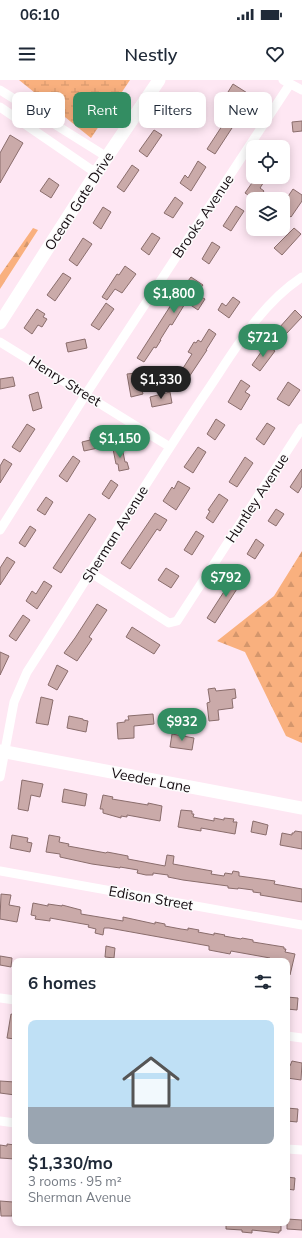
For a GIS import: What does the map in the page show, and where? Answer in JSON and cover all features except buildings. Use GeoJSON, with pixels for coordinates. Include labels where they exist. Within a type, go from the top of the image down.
{"type":"FeatureCollection","features":[{"type":"Feature","properties":{"kind":"street","name":"Ocean Gate Drive"},"geometry":{"type":"LineString","coordinates":[[0,323],[96,173],[159,80]]}},
{"type":"Feature","properties":{"kind":"street"},"geometry":{"type":"LineString","coordinates":[[287,82],[302,90]]}},
{"type":"Feature","properties":{"kind":"street","name":"Brooks Avenue"},"geometry":{"type":"LineString","coordinates":[[0,530],[287,82]]}},
{"type":"Feature","properties":{"kind":"street"},"geometry":{"type":"LineString","coordinates":[[0,102],[3,92],[107,157]]}},
{"type":"Feature","properties":{"kind":"street"},"geometry":{"type":"LineString","coordinates":[[0,107],[96,173]]}},
{"type":"Feature","properties":{"kind":"street","name":"Sherman Avenue"},"geometry":{"type":"LineString","coordinates":[[0,777],[2,752],[14,702],[27,672],[170,447],[255,321],[274,300],[302,277]]}},
{"type":"Feature","properties":{"kind":"street","name":"Henry Street"},"geometry":{"type":"LineString","coordinates":[[0,342],[170,447]]}},
{"type":"Feature","properties":{"kind":"street","name":"Huntley Avenue"},"geometry":{"type":"LineString","coordinates":[[91,572],[169,623],[177,621],[302,428]]}},
{"type":"Feature","properties":{"kind":"street","name":"Veeder Lane"},"geometry":{"type":"LineString","coordinates":[[2,752],[302,808]]}},
{"type":"Feature","properties":{"kind":"street","name":"Edison Street"},"geometry":{"type":"LineString","coordinates":[[0,871],[302,925]]}},
{"type":"Feature","properties":{"kind":"street"},"geometry":{"type":"LineString","coordinates":[[0,998],[12,1000]]}},
{"type":"Feature","properties":{"kind":"street"},"geometry":{"type":"LineString","coordinates":[[290,1036],[302,1038]]}},
{"type":"Feature","properties":{"kind":"street"},"geometry":{"type":"LineString","coordinates":[[0,1121],[12,1123]]}},
{"type":"Feature","properties":{"kind":"street"},"geometry":{"type":"LineString","coordinates":[[290,1149],[302,1150]]}},
{"type":"Feature","properties":{"kind":"green space"},"geometry":{"type":"Polygon","coordinates":[[[19,80],[130,80],[122,92],[73,92],[73,124],[65,117],[65,92],[34,92],[19,80]]]}},
{"type":"Feature","properties":{"kind":"green space"},"geometry":{"type":"Polygon","coordinates":[[[79,128],[98,128],[91,138],[79,128]]]}},
{"type":"Feature","properties":{"kind":"green space"},"geometry":{"type":"Polygon","coordinates":[[[33,228],[38,230],[0,289],[0,275],[33,228]]]}},
{"type":"Feature","properties":{"kind":"green space"},"geometry":{"type":"Polygon","coordinates":[[[302,551],[302,743],[286,736],[245,652],[217,641],[274,596],[302,551]]]}}]}
